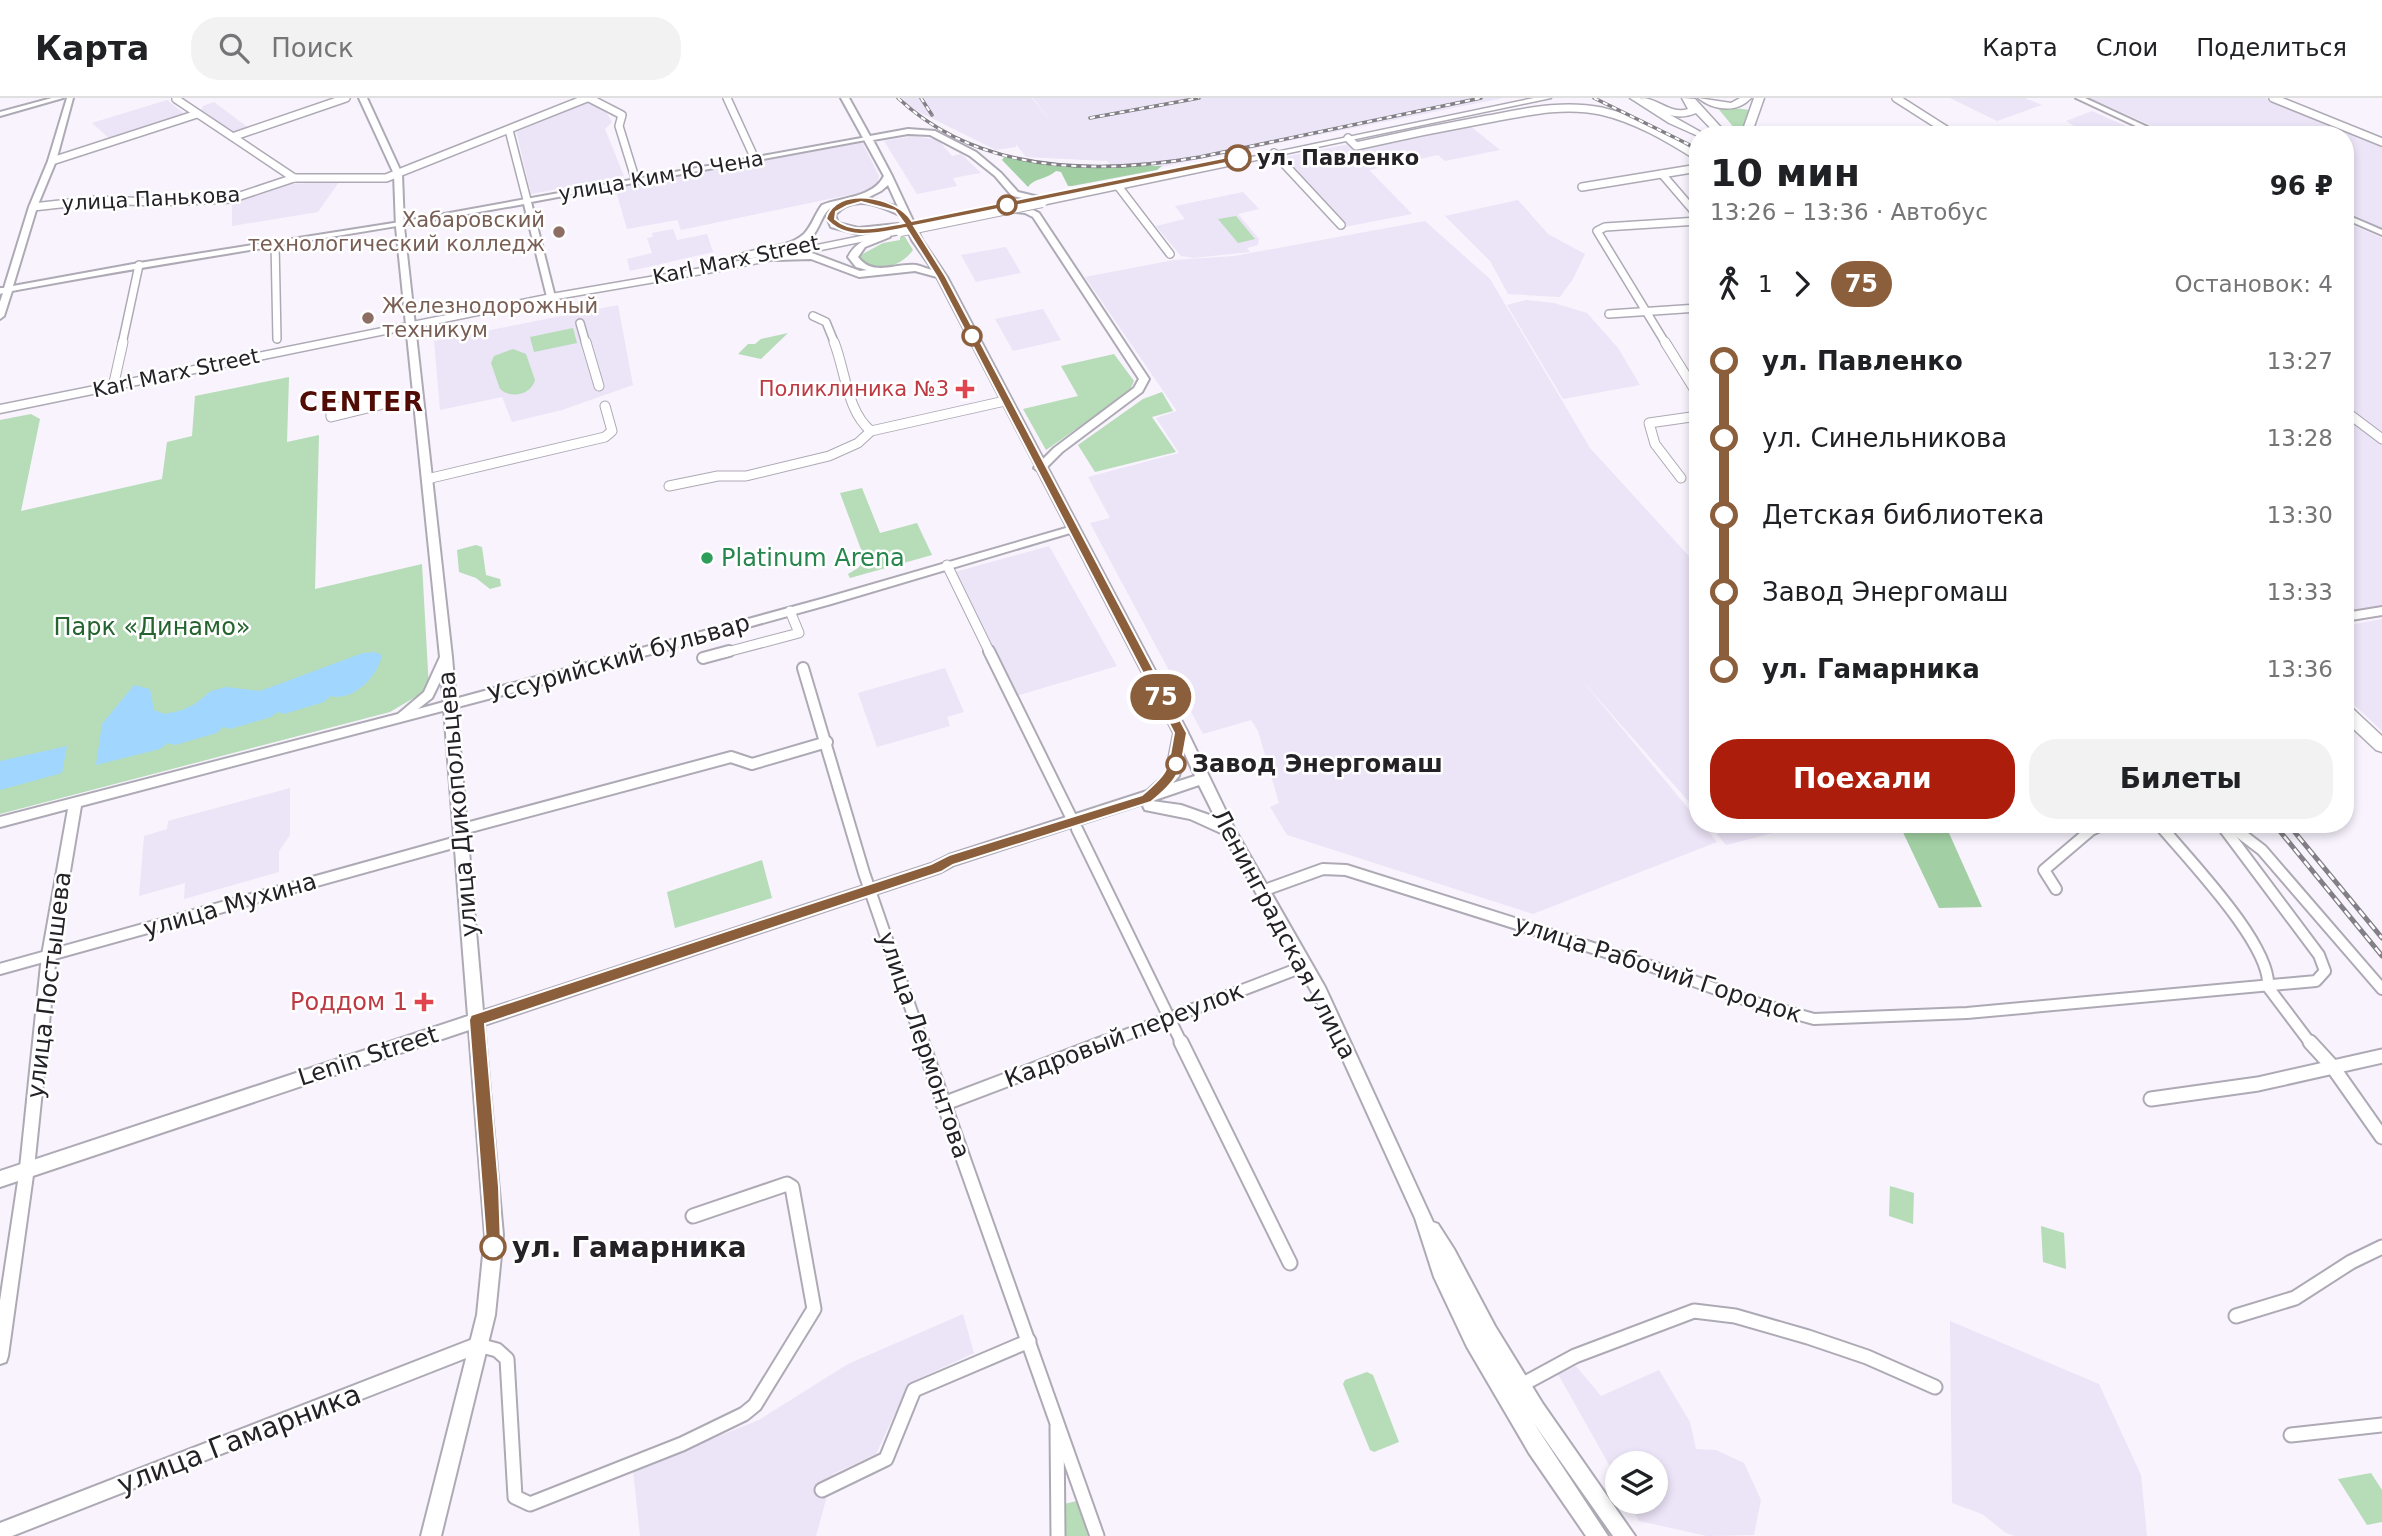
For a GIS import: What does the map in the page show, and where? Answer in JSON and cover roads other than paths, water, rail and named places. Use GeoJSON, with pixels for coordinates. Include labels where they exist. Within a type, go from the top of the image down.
{"type":"FeatureCollection","features":[{"type":"Feature","properties":{"kind":"highway"},"geometry":{"type":"LineString","coordinates":[[1646,98],[1668,112],[1685,114],[1695,108],[1688,98]]}},
{"type":"Feature","properties":{"kind":"highway"},"geometry":{"type":"LineString","coordinates":[[1688,98],[1714,126]]}},
{"type":"Feature","properties":{"kind":"highway"},"geometry":{"type":"LineString","coordinates":[[1702,98],[1717,104],[1734,106],[1746,98]]}},
{"type":"Feature","properties":{"kind":"highway"},"geometry":{"type":"LineString","coordinates":[[1702,98],[1726,126]]}},
{"type":"Feature","properties":{"kind":"highway"},"geometry":{"type":"LineString","coordinates":[[1749,126],[1759,98]]}},
{"type":"Feature","properties":{"kind":"highway"},"geometry":{"type":"LineString","coordinates":[[2354,720],[2382,746]]}},
{"type":"Feature","properties":{"kind":"main road","name":"улица Дикопольцева"},"geometry":{"type":"LineString","coordinates":[[363,98],[398,174],[410,326],[446,657],[494,1234],[488,1308],[431,1536]]}},
{"type":"Feature","properties":{"kind":"main road","name":"Ленинградская улица"},"geometry":{"type":"LineString","coordinates":[[845,98],[888,176],[903,214],[941,275],[1181,733],[1228,830],[1320,992],[1423,1217],[1440,1271],[1513,1390]]}},
{"type":"Feature","properties":{"kind":"main road"},"geometry":{"type":"LineString","coordinates":[[888,176],[879,189],[834,209],[830,215],[832,223],[858,232],[899,229],[1530,98]]}},
{"type":"Feature","properties":{"kind":"main road"},"geometry":{"type":"LineString","coordinates":[[867,139],[911,131],[929,132],[983,162],[1005,180],[1015,194],[1041,200],[1348,138],[1445,122],[1547,98]]}},
{"type":"Feature","properties":{"kind":"main road"},"geometry":{"type":"LineString","coordinates":[[1634,98],[1689,129]]}},
{"type":"Feature","properties":{"kind":"main road"},"geometry":{"type":"LineString","coordinates":[[1006,208],[1015,194]]}},
{"type":"Feature","properties":{"kind":"main road"},"geometry":{"type":"LineString","coordinates":[[741,257],[799,241],[809,233],[825,207],[857,198],[881,203],[903,214]]}},
{"type":"Feature","properties":{"kind":"main road"},"geometry":{"type":"LineString","coordinates":[[1040,468],[1058,450],[1138,390],[1144,379],[1036,215],[1034,208],[1041,200]]}},
{"type":"Feature","properties":{"kind":"main road"},"geometry":{"type":"LineString","coordinates":[[1006,208],[1027,210],[1036,215]]}},
{"type":"Feature","properties":{"kind":"main road"},"geometry":{"type":"LineString","coordinates":[[899,229],[862,245],[853,255],[855,261],[864,267],[894,269],[911,256],[917,248],[917,240]]}},
{"type":"Feature","properties":{"kind":"main road","name":"Karl Marx Street"},"geometry":{"type":"LineString","coordinates":[[0,409],[551,297],[776,257],[899,229]]}},
{"type":"Feature","properties":{"kind":"main road","name":"Karl Marx Street"},"geometry":{"type":"LineString","coordinates":[[641,281],[655,275],[741,257],[899,229]]}},
{"type":"Feature","properties":{"kind":"main road"},"geometry":{"type":"LineString","coordinates":[[776,257],[812,256],[859,274],[919,268],[941,275]]}},
{"type":"Feature","properties":{"kind":"main road"},"geometry":{"type":"LineString","coordinates":[[1031,451],[1058,450]]}},
{"type":"Feature","properties":{"kind":"main road"},"geometry":{"type":"LineString","coordinates":[[1181,733],[1172,776],[1148,802],[1206,818],[1228,830]]}},
{"type":"Feature","properties":{"kind":"main road","name":"Lenin Street"},"geometry":{"type":"LineString","coordinates":[[0,1179],[936,868],[952,868],[1205,784]]}},
{"type":"Feature","properties":{"kind":"main road"},"geometry":{"type":"LineString","coordinates":[[1513,1390],[1572,1501],[1598,1536]]}},
{"type":"Feature","properties":{"kind":"main road"},"geometry":{"type":"LineString","coordinates":[[1513,1390],[1625,1536]]}},
{"type":"Feature","properties":{"kind":"street"},"geometry":{"type":"LineString","coordinates":[[0,114],[60,98]]}},
{"type":"Feature","properties":{"kind":"street"},"geometry":{"type":"LineString","coordinates":[[0,316],[4,290],[33,206],[52,161],[70,98]]}},
{"type":"Feature","properties":{"kind":"street"},"geometry":{"type":"LineString","coordinates":[[235,136],[346,98]]}},
{"type":"Feature","properties":{"kind":"street"},"geometry":{"type":"LineString","coordinates":[[588,98],[622,114],[619,126],[636,181]]}},
{"type":"Feature","properties":{"kind":"street","name":"улица Панькова"},"geometry":{"type":"LineString","coordinates":[[33,206],[96,200],[156,202],[231,199],[294,177],[386,178],[588,98]]}},
{"type":"Feature","properties":{"kind":"street"},"geometry":{"type":"LineString","coordinates":[[727,98],[755,159]]}},
{"type":"Feature","properties":{"kind":"street"},"geometry":{"type":"LineString","coordinates":[[1896,98],[1940,126]]}},
{"type":"Feature","properties":{"kind":"street"},"geometry":{"type":"LineString","coordinates":[[2079,98],[2142,126]]}},
{"type":"Feature","properties":{"kind":"street"},"geometry":{"type":"LineString","coordinates":[[2273,98],[2342,126]]}},
{"type":"Feature","properties":{"kind":"street"},"geometry":{"type":"LineString","coordinates":[[176,99],[294,177]]}},
{"type":"Feature","properties":{"kind":"street"},"geometry":{"type":"LineString","coordinates":[[1445,122],[1546,108],[1584,108],[1622,118],[1689,151]]}},
{"type":"Feature","properties":{"kind":"street"},"geometry":{"type":"LineString","coordinates":[[52,161],[197,114]]}},
{"type":"Feature","properties":{"kind":"street"},"geometry":{"type":"LineString","coordinates":[[509,130],[551,297]]}},
{"type":"Feature","properties":{"kind":"street"},"geometry":{"type":"LineString","coordinates":[[2354,131],[2382,142]]}},
{"type":"Feature","properties":{"kind":"street","name":"улица Ким Ю Чена"},"geometry":{"type":"LineString","coordinates":[[4,290],[139,265],[400,223],[867,139]]}},
{"type":"Feature","properties":{"kind":"street"},"geometry":{"type":"LineString","coordinates":[[1274,153],[1340,225]]}},
{"type":"Feature","properties":{"kind":"street"},"geometry":{"type":"LineString","coordinates":[[1581,187],[1689,170]]}},
{"type":"Feature","properties":{"kind":"street"},"geometry":{"type":"LineString","coordinates":[[1662,174],[1689,207]]}},
{"type":"Feature","properties":{"kind":"street"},"geometry":{"type":"LineString","coordinates":[[1118,186],[1170,254]]}},
{"type":"Feature","properties":{"kind":"street"},"geometry":{"type":"LineString","coordinates":[[1689,219],[1598,229],[1598,234],[1644,312],[1689,380]]}},
{"type":"Feature","properties":{"kind":"street"},"geometry":{"type":"LineString","coordinates":[[2354,220],[2382,233]]}},
{"type":"Feature","properties":{"kind":"street"},"geometry":{"type":"LineString","coordinates":[[275,243],[276,339]]}},
{"type":"Feature","properties":{"kind":"street"},"geometry":{"type":"LineString","coordinates":[[113,387],[139,265]]}},
{"type":"Feature","properties":{"kind":"street"},"geometry":{"type":"LineString","coordinates":[[1609,314],[1689,309]]}},
{"type":"Feature","properties":{"kind":"street"},"geometry":{"type":"LineString","coordinates":[[813,316],[826,322],[844,366],[845,384],[853,404],[862,424],[871,431]]}},
{"type":"Feature","properties":{"kind":"street"},"geometry":{"type":"LineString","coordinates":[[580,323],[598,386]]}},
{"type":"Feature","properties":{"kind":"street"},"geometry":{"type":"LineString","coordinates":[[669,486],[718,476],[746,476],[830,456],[858,443],[871,431],[1006,401]]}},
{"type":"Feature","properties":{"kind":"street"},"geometry":{"type":"LineString","coordinates":[[331,416],[380,402]]}},
{"type":"Feature","properties":{"kind":"street"},"geometry":{"type":"LineString","coordinates":[[427,479],[605,437],[612,431],[605,406]]}},
{"type":"Feature","properties":{"kind":"street"},"geometry":{"type":"LineString","coordinates":[[1681,478],[1655,443],[1649,423],[1689,417]]}},
{"type":"Feature","properties":{"kind":"street"},"geometry":{"type":"LineString","coordinates":[[2354,418],[2382,439]]}},
{"type":"Feature","properties":{"kind":"street","name":"Уссурийский бульвар"},"geometry":{"type":"LineString","coordinates":[[0,822],[449,706],[1073,529]]}},
{"type":"Feature","properties":{"kind":"street"},"geometry":{"type":"LineString","coordinates":[[947,565],[1290,1263]]}},
{"type":"Feature","properties":{"kind":"street"},"geometry":{"type":"LineString","coordinates":[[703,658],[799,633],[790,611]]}},
{"type":"Feature","properties":{"kind":"street"},"geometry":{"type":"LineString","coordinates":[[2354,616],[2382,611]]}},
{"type":"Feature","properties":{"kind":"street"},"geometry":{"type":"LineString","coordinates":[[392,721],[414,709],[428,695],[446,657]]}},
{"type":"Feature","properties":{"kind":"street","name":"улица Лермонтова"},"geometry":{"type":"LineString","coordinates":[[803,668],[870,890],[1097,1536]]}},
{"type":"Feature","properties":{"kind":"street","name":"улица Мухина"},"geometry":{"type":"LineString","coordinates":[[0,969],[731,757],[752,764],[827,742]]}},
{"type":"Feature","properties":{"kind":"street","name":"улица Постышева"},"geometry":{"type":"LineString","coordinates":[[0,1356],[27,1168],[49,956],[75,803]]}},
{"type":"Feature","properties":{"kind":"street"},"geometry":{"type":"LineString","coordinates":[[2056,890],[2044,870],[2087,833]]}},
{"type":"Feature","properties":{"kind":"street"},"geometry":{"type":"LineString","coordinates":[[2167,833],[2225,903],[2262,955],[2269,976],[2267,987],[2332,1066],[2382,1137]]}},
{"type":"Feature","properties":{"kind":"street","name":"улица Рабочий Городок"},"geometry":{"type":"LineString","coordinates":[[1262,891],[1323,869],[1346,870],[1657,968],[1749,1001],[1814,1019],[1967,1013],[2316,981],[2323,976],[2325,966],[2290,914],[2228,833]]}},
{"type":"Feature","properties":{"kind":"street"},"geometry":{"type":"LineString","coordinates":[[2240,833],[2262,850],[2382,989]]}},
{"type":"Feature","properties":{"kind":"street","name":"Кадровый переулок"},"geometry":{"type":"LineString","coordinates":[[943,1104],[1305,966]]}},
{"type":"Feature","properties":{"kind":"street"},"geometry":{"type":"LineString","coordinates":[[2151,1099],[2258,1084],[2382,1056]]}},
{"type":"Feature","properties":{"kind":"street"},"geometry":{"type":"LineString","coordinates":[[478,1345],[497,1349],[507,1359],[515,1497],[530,1504],[682,1444],[744,1414],[755,1405],[814,1309],[792,1187],[787,1184],[694,1216]]}},
{"type":"Feature","properties":{"kind":"street"},"geometry":{"type":"LineString","coordinates":[[2236,1316],[2267,1310],[2300,1296],[2356,1257],[2382,1247]]}},
{"type":"Feature","properties":{"kind":"street"},"geometry":{"type":"LineString","coordinates":[[1513,1390],[1575,1356],[1695,1311],[1745,1318],[1808,1337],[1867,1357],[1935,1387]]}},
{"type":"Feature","properties":{"kind":"street"},"geometry":{"type":"LineString","coordinates":[[822,1490],[886,1459],[914,1390],[1029,1341]]}},
{"type":"Feature","properties":{"kind":"street","name":"улица Гамарника"},"geometry":{"type":"LineString","coordinates":[[0,1532],[478,1345]]}},
{"type":"Feature","properties":{"kind":"street","name":"улица Лермонтова"},"geometry":{"type":"LineString","coordinates":[[1057,1418],[1058,1536]]}},
{"type":"Feature","properties":{"kind":"street"},"geometry":{"type":"LineString","coordinates":[[2291,1435],[2382,1425]]}},
{"type":"Feature","properties":{"kind":"water"},"geometry":{"type":"Polygon","coordinates":[[[375,652],[382,655],[370,679],[348,695],[331,696],[324,702],[284,714],[278,712],[271,717],[230,729],[223,727],[217,733],[175,745],[168,743],[160,749],[96,765],[102,724],[134,685],[150,689],[154,710],[165,714],[195,704],[211,691],[226,687],[260,691],[363,653],[375,652]]]}},
{"type":"Feature","properties":{"kind":"water"},"geometry":{"type":"Polygon","coordinates":[[[67,746],[62,773],[0,790],[0,761],[67,746]]]}},
{"type":"Feature","properties":{"kind":"railway"},"geometry":{"type":"LineString","coordinates":[[898,98],[930,123],[965,142],[1002,155],[1040,163],[1080,166],[1120,166],[1200,157],[1481,98]]}},
{"type":"Feature","properties":{"kind":"railway"},"geometry":{"type":"LineString","coordinates":[[921,98],[932,115]]}},
{"type":"Feature","properties":{"kind":"railway"},"geometry":{"type":"LineString","coordinates":[[1090,118],[1199,98]]}},
{"type":"Feature","properties":{"kind":"railway"},"geometry":{"type":"LineString","coordinates":[[1594,98],[1689,145]]}},
{"type":"Feature","properties":{"kind":"railway"},"geometry":{"type":"LineString","coordinates":[[2281,833],[2382,956]]}},
{"type":"Feature","properties":{"kind":"railway"},"geometry":{"type":"LineString","coordinates":[[2295,833],[2382,938]]}},
{"type":"Feature","properties":{"kind":"place","name":"ул. Павленко"},"geometry":{"type":"Point","coordinates":[1238,158]}},
{"type":"Feature","properties":{"kind":"place","name":"Хабаровский технологический колледж"},"geometry":{"type":"Point","coordinates":[559,232]}},
{"type":"Feature","properties":{"kind":"place","name":"Железнодорожный техникум"},"geometry":{"type":"Point","coordinates":[368,318]}},
{"type":"Feature","properties":{"kind":"place","name":"Поликлиника №3"},"geometry":{"type":"Point","coordinates":[965,389]}},
{"type":"Feature","properties":{"kind":"place","name":"Platinum Arena"},"geometry":{"type":"Point","coordinates":[707,558]}},
{"type":"Feature","properties":{"kind":"place","name":"Завод Энергомаш"},"geometry":{"type":"Point","coordinates":[1176,764]}},
{"type":"Feature","properties":{"kind":"place","name":"Роддом 1"},"geometry":{"type":"Point","coordinates":[424,1002]}},
{"type":"Feature","properties":{"kind":"place","name":"ул. Гамарника"},"geometry":{"type":"Point","coordinates":[493,1247]}},
{"type":"Feature","properties":{"kind":"district","name":"CENTER"},"geometry":{"type":"Point","coordinates":[362,402]}},
{"type":"Feature","properties":{"kind":"park label","name":"Парк «Динамо»"},"geometry":{"type":"Point","coordinates":[152,627]}}]}
